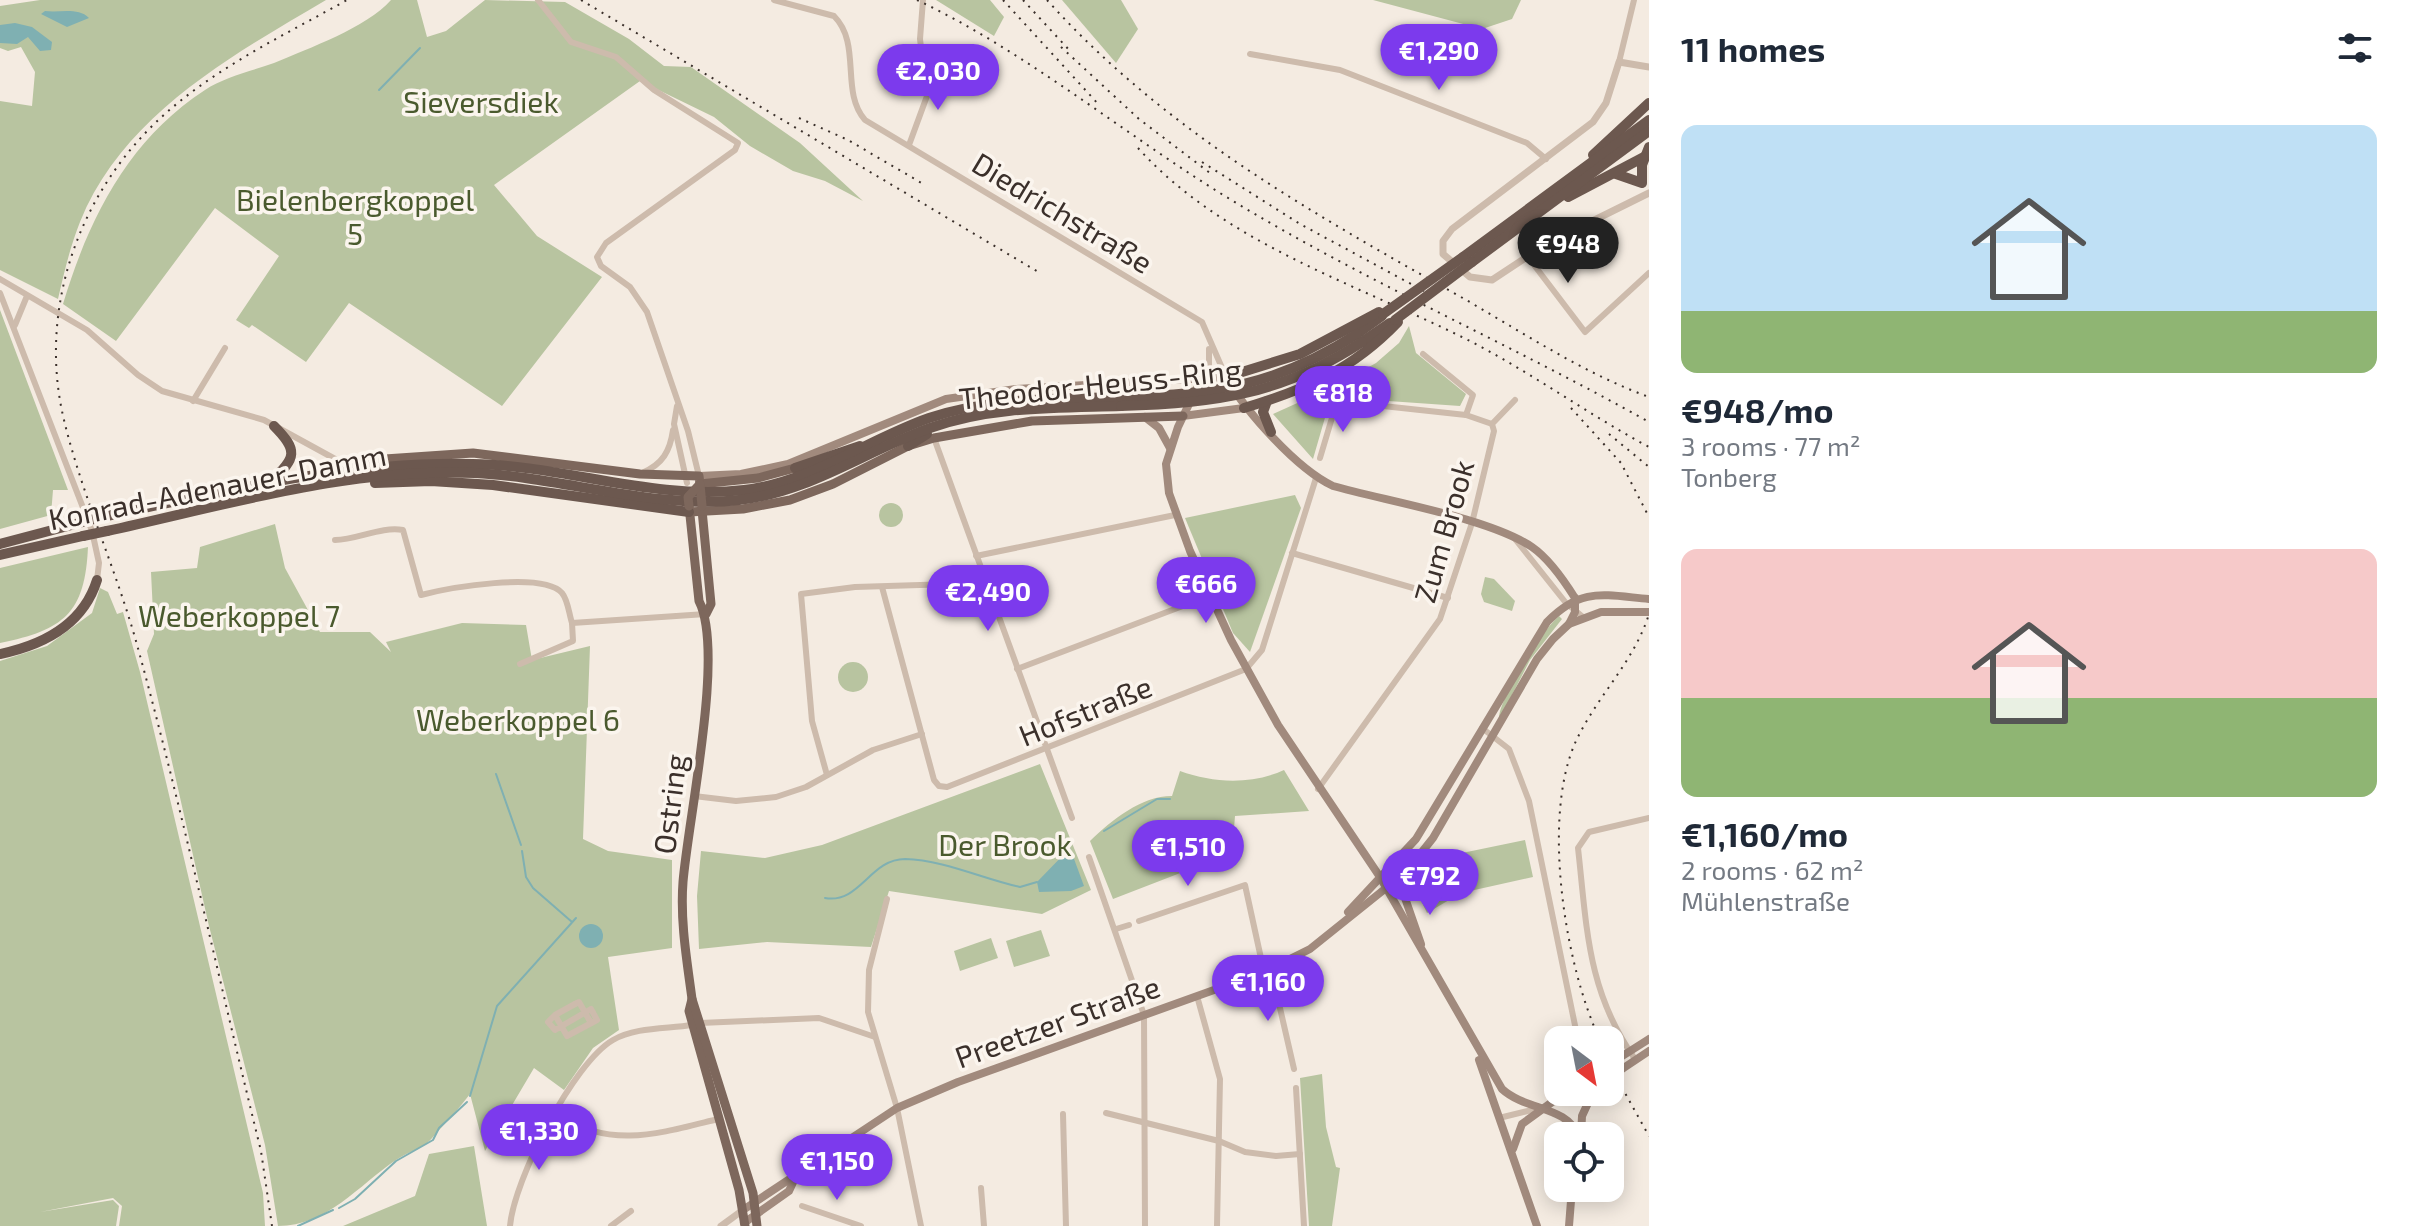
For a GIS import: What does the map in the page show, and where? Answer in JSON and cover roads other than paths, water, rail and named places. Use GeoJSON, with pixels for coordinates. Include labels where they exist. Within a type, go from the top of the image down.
{"type":"FeatureCollection","features":[{"type":"Feature","properties":{"kind":"highway"},"geometry":{"type":"LineString","coordinates":[[1566,181],[1649,103]]}},
{"type":"Feature","properties":{"kind":"highway"},"geometry":{"type":"LineString","coordinates":[[1244,408],[1352,365],[1397,321],[1468,260],[1566,181],[1649,120]]}},
{"type":"Feature","properties":{"kind":"highway"},"geometry":{"type":"LineString","coordinates":[[1226,377],[1300,354],[1394,306],[1549,206],[1649,131]]}},
{"type":"Feature","properties":{"kind":"highway"},"geometry":{"type":"LineString","coordinates":[[1549,206],[1606,178],[1647,153]]}},
{"type":"Feature","properties":{"kind":"highway"},"geometry":{"type":"LineString","coordinates":[[1606,178],[1621,174],[1647,188],[1647,153]]}},
{"type":"Feature","properties":{"kind":"highway","name":"Theodor-Heuss-Ring"},"geometry":{"type":"LineString","coordinates":[[1360,338],[1381,313]]}},
{"type":"Feature","properties":{"kind":"highway","name":"Theodor-Heuss-Ring"},"geometry":{"type":"LineString","coordinates":[[637,484],[706,493],[744,490],[795,478],[930,418],[1021,400],[1203,402],[1265,390],[1319,368],[1360,338],[1397,321]]}},
{"type":"Feature","properties":{"kind":"highway","name":"Theodor-Heuss-Ring"},"geometry":{"type":"LineString","coordinates":[[637,484],[707,502],[759,497],[828,476],[948,422],[1004,411],[1121,401]]}},
{"type":"Feature","properties":{"kind":"highway"},"geometry":{"type":"LineString","coordinates":[[1267,401],[1263,412],[1271,432]]}},
{"type":"Feature","properties":{"kind":"highway"},"geometry":{"type":"LineString","coordinates":[[908,446],[948,422]]}},
{"type":"Feature","properties":{"kind":"highway"},"geometry":{"type":"LineString","coordinates":[[269,483],[285,470],[292,454],[291,442],[274,426]]}},
{"type":"Feature","properties":{"kind":"highway"},"geometry":{"type":"LineString","coordinates":[[795,468],[857,446],[870,446]]}},
{"type":"Feature","properties":{"kind":"highway"},"geometry":{"type":"LineString","coordinates":[[324,473],[370,460]]}},
{"type":"Feature","properties":{"kind":"highway","name":"Konrad-Adenauer-Damm"},"geometry":{"type":"LineString","coordinates":[[0,544],[102,517],[324,473],[422,464],[476,464],[637,484]]}},
{"type":"Feature","properties":{"kind":"highway","name":"Konrad-Adenauer-Damm"},"geometry":{"type":"LineString","coordinates":[[0,555],[301,489],[406,473],[475,473],[637,484]]}},
{"type":"Feature","properties":{"kind":"highway"},"geometry":{"type":"LineString","coordinates":[[301,489],[325,490],[402,482],[493,485],[689,505]]}},
{"type":"Feature","properties":{"kind":"highway"},"geometry":{"type":"LineString","coordinates":[[0,654],[38,643],[69,624],[88,601],[97,580]]}},
{"type":"Feature","properties":{"kind":"main road","name":"Theodor-Heuss-Ring"},"geometry":{"type":"LineString","coordinates":[[703,481],[782,466],[946,399],[1030,388],[1226,377]]}},
{"type":"Feature","properties":{"kind":"main road"},"geometry":{"type":"LineString","coordinates":[[1226,377],[1244,408],[1316,478],[1333,486],[1472,523],[1535,549],[1579,615],[1612,610],[1649,612]]}},
{"type":"Feature","properties":{"kind":"main road"},"geometry":{"type":"LineString","coordinates":[[1201,379],[1170,448],[1166,470],[1175,515],[1209,596],[1246,669],[1318,789],[1388,886],[1502,1089],[1523,1105],[1540,1108],[1570,1122]]}},
{"type":"Feature","properties":{"kind":"main road","name":"Theodor-Heuss-Ring"},"geometry":{"type":"LineString","coordinates":[[1183,416],[1244,408]]}},
{"type":"Feature","properties":{"kind":"main road"},"geometry":{"type":"LineString","coordinates":[[703,481],[689,505],[702,509],[765,507],[802,497],[908,446],[934,438],[1032,421],[1183,416]]}},
{"type":"Feature","properties":{"kind":"main road"},"geometry":{"type":"LineString","coordinates":[[1145,417],[1159,428],[1170,448]]}},
{"type":"Feature","properties":{"kind":"main road","name":"Konrad-Adenauer-Damm"},"geometry":{"type":"LineString","coordinates":[[370,460],[473,453],[637,484],[667,476]]}},
{"type":"Feature","properties":{"kind":"main road"},"geometry":{"type":"LineString","coordinates":[[758,478],[782,466]]}},
{"type":"Feature","properties":{"kind":"main road","name":"Theodor-Heuss-Ring"},"geometry":{"type":"LineString","coordinates":[[667,476],[703,481],[758,478],[795,468]]}},
{"type":"Feature","properties":{"kind":"main road","name":"Ostring"},"geometry":{"type":"LineString","coordinates":[[703,481],[702,509],[711,604],[706,614],[706,685],[683,891],[696,1024],[743,1210],[743,1225]]}},
{"type":"Feature","properties":{"kind":"main road","name":"Ostring"},"geometry":{"type":"LineString","coordinates":[[689,505],[699,601],[706,614]]}},
{"type":"Feature","properties":{"kind":"main road"},"geometry":{"type":"LineString","coordinates":[[1571,601],[1594,594],[1649,599]]}},
{"type":"Feature","properties":{"kind":"main road","name":"Preetzer Straße"},"geometry":{"type":"LineString","coordinates":[[1341,922],[1416,839],[1534,638],[1571,601]]}},
{"type":"Feature","properties":{"kind":"main road","name":"Preetzer Straße"},"geometry":{"type":"LineString","coordinates":[[743,1210],[897,1108],[1268,970],[1310,949],[1406,872],[1433,838],[1537,659],[1579,615]]}},
{"type":"Feature","properties":{"kind":"main road"},"geometry":{"type":"LineString","coordinates":[[1406,872],[1405,898],[1419,932],[1421,946]]}},
{"type":"Feature","properties":{"kind":"main road"},"geometry":{"type":"LineString","coordinates":[[1388,886],[1405,898]]}},
{"type":"Feature","properties":{"kind":"main road","name":"Ostring"},"geometry":{"type":"LineString","coordinates":[[696,1024],[755,1202],[757,1220]]}},
{"type":"Feature","properties":{"kind":"main road"},"geometry":{"type":"LineString","coordinates":[[1624,1054],[1649,1039]]}},
{"type":"Feature","properties":{"kind":"main road"},"geometry":{"type":"LineString","coordinates":[[1474,1044],[1537,1226]]}},
{"type":"Feature","properties":{"kind":"main road"},"geometry":{"type":"LineString","coordinates":[[1624,1067],[1649,1051]]}},
{"type":"Feature","properties":{"kind":"main road"},"geometry":{"type":"LineString","coordinates":[[1512,1154],[1517,1131],[1544,1106]]}},
{"type":"Feature","properties":{"kind":"main road","name":"Preetzer Straße"},"geometry":{"type":"LineString","coordinates":[[743,1225],[757,1220],[789,1191],[795,1178]]}},
{"type":"Feature","properties":{"kind":"main road"},"geometry":{"type":"LineString","coordinates":[[1569,1226],[1571,1202]]}},
{"type":"Feature","properties":{"kind":"street","name":"Ostring"},"geometry":{"type":"LineString","coordinates":[[538,0],[571,42],[616,57],[654,90],[738,143],[735,150],[606,243],[597,257],[601,266],[630,287],[647,312],[703,481]]}},
{"type":"Feature","properties":{"kind":"street","name":"Diedrichstraße"},"geometry":{"type":"LineString","coordinates":[[774,0],[834,16],[841,23],[848,35],[861,115],[1202,322],[1209,345],[1226,377]]}},
{"type":"Feature","properties":{"kind":"street"},"geometry":{"type":"LineString","coordinates":[[909,145],[927,96],[920,39],[923,0]]}},
{"type":"Feature","properties":{"kind":"street"},"geometry":{"type":"LineString","coordinates":[[1634,0],[1611,92],[1598,116],[1452,229],[1443,245],[1445,258],[1479,280],[1497,278],[1647,188]]}},
{"type":"Feature","properties":{"kind":"street"},"geometry":{"type":"LineString","coordinates":[[1250,54],[1340,70],[1527,143],[1546,159]]}},
{"type":"Feature","properties":{"kind":"street"},"geometry":{"type":"LineString","coordinates":[[1619,62],[1649,67]]}},
{"type":"Feature","properties":{"kind":"street"},"geometry":{"type":"LineString","coordinates":[[1528,257],[1585,332],[1649,273]]}},
{"type":"Feature","properties":{"kind":"street"},"geometry":{"type":"LineString","coordinates":[[0,279],[87,330],[152,385],[193,401],[246,413],[337,460],[370,460]]}},
{"type":"Feature","properties":{"kind":"street"},"geometry":{"type":"LineString","coordinates":[[0,293],[9,308],[92,531],[99,563],[97,580]]}},
{"type":"Feature","properties":{"kind":"street"},"geometry":{"type":"LineString","coordinates":[[9,308],[24,294]]}},
{"type":"Feature","properties":{"kind":"street"},"geometry":{"type":"LineString","coordinates":[[15,325],[24,294]]}},
{"type":"Feature","properties":{"kind":"street"},"geometry":{"type":"LineString","coordinates":[[1201,379],[1209,367],[1209,345]]}},
{"type":"Feature","properties":{"kind":"street"},"geometry":{"type":"LineString","coordinates":[[193,401],[225,348]]}},
{"type":"Feature","properties":{"kind":"street"},"geometry":{"type":"LineString","coordinates":[[1423,354],[1473,395],[1466,415]]}},
{"type":"Feature","properties":{"kind":"street","name":"Zum Brook"},"geometry":{"type":"LineString","coordinates":[[1318,789],[1436,626],[1472,523],[1494,431],[1492,424],[1515,400]]}},
{"type":"Feature","properties":{"kind":"street"},"geometry":{"type":"LineString","coordinates":[[1320,458],[1337,401],[1466,415],[1492,424]]}},
{"type":"Feature","properties":{"kind":"street","name":"Ostring"},"geometry":{"type":"LineString","coordinates":[[637,484],[661,462],[670,446],[677,406]]}},
{"type":"Feature","properties":{"kind":"street","name":"Ostring"},"geometry":{"type":"LineString","coordinates":[[674,426],[686,480]]}},
{"type":"Feature","properties":{"kind":"street"},"geometry":{"type":"LineString","coordinates":[[934,438],[1072,818]]}},
{"type":"Feature","properties":{"kind":"street"},"geometry":{"type":"LineString","coordinates":[[1246,669],[1262,650],[1316,478]]}},
{"type":"Feature","properties":{"kind":"street"},"geometry":{"type":"LineString","coordinates":[[976,556],[1175,515]]}},
{"type":"Feature","properties":{"kind":"street"},"geometry":{"type":"LineString","coordinates":[[335,540],[351,540],[393,528],[403,530],[421,595],[473,583],[553,587],[565,598],[573,641],[520,664]]}},
{"type":"Feature","properties":{"kind":"street"},"geometry":{"type":"LineString","coordinates":[[1292,553],[1448,598]]}},
{"type":"Feature","properties":{"kind":"street"},"geometry":{"type":"LineString","coordinates":[[827,775],[812,721],[801,594],[985,583]]}},
{"type":"Feature","properties":{"kind":"street"},"geometry":{"type":"LineString","coordinates":[[694,796],[762,799],[806,787],[873,750],[922,734],[882,587]]}},
{"type":"Feature","properties":{"kind":"street"},"geometry":{"type":"LineString","coordinates":[[1017,669],[1209,596]]}},
{"type":"Feature","properties":{"kind":"street"},"geometry":{"type":"LineString","coordinates":[[572,623],[706,614]]}},
{"type":"Feature","properties":{"kind":"street","name":"Hofstraße"},"geometry":{"type":"LineString","coordinates":[[922,734],[939,786],[968,780],[1246,669]]}},
{"type":"Feature","properties":{"kind":"street"},"geometry":{"type":"LineString","coordinates":[[1482,728],[1514,757],[1529,801],[1575,1026]]}},
{"type":"Feature","properties":{"kind":"street"},"geometry":{"type":"LineString","coordinates":[[1635,1059],[1597,988],[1590,961],[1578,848],[1589,832],[1649,818]]}},
{"type":"Feature","properties":{"kind":"street"},"geometry":{"type":"LineString","coordinates":[[1416,839],[1433,838]]}},
{"type":"Feature","properties":{"kind":"street"},"geometry":{"type":"LineString","coordinates":[[1089,857],[1144,1015],[1145,1226]]}},
{"type":"Feature","properties":{"kind":"street"},"geometry":{"type":"LineString","coordinates":[[1139,921],[1245,885],[1294,1069]]}},
{"type":"Feature","properties":{"kind":"street"},"geometry":{"type":"LineString","coordinates":[[887,899],[869,970],[868,1012],[897,1108],[921,1226]]}},
{"type":"Feature","properties":{"kind":"street"},"geometry":{"type":"LineString","coordinates":[[1116,929],[1129,925]]}},
{"type":"Feature","properties":{"kind":"street"},"geometry":{"type":"LineString","coordinates":[[1197,996],[1220,1079],[1217,1226]]}},
{"type":"Feature","properties":{"kind":"street"},"geometry":{"type":"LineString","coordinates":[[561,1026],[583,1013],[593,1010],[597,1019],[589,1024],[568,1036],[561,1026],[555,1015],[575,1004],[583,1013],[589,1024]]}},
{"type":"Feature","properties":{"kind":"street"},"geometry":{"type":"LineString","coordinates":[[565,1010],[577,1031]]}},
{"type":"Feature","properties":{"kind":"street"},"geometry":{"type":"LineString","coordinates":[[510,1226],[526,1165],[592,1059],[610,1041],[628,1033],[696,1024],[819,1018],[874,1034]]}},
{"type":"Feature","properties":{"kind":"street"},"geometry":{"type":"LineString","coordinates":[[1296,1088],[1304,1226]]}},
{"type":"Feature","properties":{"kind":"street"},"geometry":{"type":"LineString","coordinates":[[1499,1118],[1540,1108]]}},
{"type":"Feature","properties":{"kind":"street"},"geometry":{"type":"LineString","coordinates":[[1106,1113],[1219,1141],[1245,1152],[1276,1156],[1300,1154]]}},
{"type":"Feature","properties":{"kind":"street"},"geometry":{"type":"LineString","coordinates":[[1063,1114],[1066,1226]]}},
{"type":"Feature","properties":{"kind":"street"},"geometry":{"type":"LineString","coordinates":[[556,1115],[591,1133],[620,1137],[718,1119]]}},
{"type":"Feature","properties":{"kind":"street"},"geometry":{"type":"LineString","coordinates":[[981,1188],[984,1226]]}},
{"type":"Feature","properties":{"kind":"street"},"geometry":{"type":"LineString","coordinates":[[802,1206],[861,1226]]}},
{"type":"Feature","properties":{"kind":"street","name":"Preetzer Straße"},"geometry":{"type":"LineString","coordinates":[[721,1226],[743,1210]]}},
{"type":"Feature","properties":{"kind":"street"},"geometry":{"type":"LineString","coordinates":[[611,1226],[631,1211]]}},
{"type":"Feature","properties":{"kind":"street"},"geometry":{"type":"LineString","coordinates":[[623,1218],[628,1226]]}},
{"type":"Feature","properties":{"kind":"water"},"geometry":{"type":"Polygon","coordinates":[[[45,11],[74,11],[89,18],[67,27],[41,14],[45,11]]]}},
{"type":"Feature","properties":{"kind":"water"},"geometry":{"type":"Polygon","coordinates":[[[15,23],[32,27],[52,42],[51,50],[40,51],[28,37],[17,44],[0,43],[0,25],[15,23]]]}},
{"type":"Feature","properties":{"kind":"water"},"geometry":{"type":"Polygon","coordinates":[[[1070,848],[1084,886],[1071,891],[1039,892],[1037,882],[1070,848]]]}},
{"type":"Feature","properties":{"kind":"water"},"geometry":{"type":"Polygon","coordinates":[[[591,924],[599,928],[603,936],[599,944],[591,948],[583,944],[579,936],[583,928],[591,924]]]}},
{"type":"Feature","properties":{"kind":"waterway"},"geometry":{"type":"LineString","coordinates":[[379,90],[420,48]]}},
{"type":"Feature","properties":{"kind":"waterway"},"geometry":{"type":"LineString","coordinates":[[496,774],[521,845]]}},
{"type":"Feature","properties":{"kind":"waterway"},"geometry":{"type":"LineString","coordinates":[[1104,831],[1157,799],[1170,799]]}},
{"type":"Feature","properties":{"kind":"waterway"},"geometry":{"type":"LineString","coordinates":[[522,851],[526,877],[533,888],[572,922]]}},
{"type":"Feature","properties":{"kind":"waterway"},"geometry":{"type":"LineString","coordinates":[[825,898],[847,894],[883,866],[905,859],[949,866],[1020,887],[1037,882]]}},
{"type":"Feature","properties":{"kind":"waterway"},"geometry":{"type":"LineString","coordinates":[[470,1096],[497,1006],[576,918]]}},
{"type":"Feature","properties":{"kind":"waterway"},"geometry":{"type":"LineString","coordinates":[[339,1208],[355,1199],[396,1161],[433,1140],[439,1128],[467,1102]]}},
{"type":"Feature","properties":{"kind":"waterway"},"geometry":{"type":"LineString","coordinates":[[298,1226],[333,1210]]}},
{"type":"Feature","properties":{"kind":"railway"},"geometry":{"type":"LineString","coordinates":[[272,1226],[261,1151],[155,714],[131,623],[64,420],[57,376],[57,333],[62,290],[74,248],[92,208],[114,171],[141,137],[173,107],[214,76],[347,0]]}},
{"type":"Feature","properties":{"kind":"railway"},"geometry":{"type":"LineString","coordinates":[[581,0],[1040,273]]}},
{"type":"Feature","properties":{"kind":"railway"},"geometry":{"type":"LineString","coordinates":[[917,0],[999,45],[1198,179],[1288,233],[1649,422]]}},
{"type":"Feature","properties":{"kind":"railway"},"geometry":{"type":"LineString","coordinates":[[1003,0],[1100,106]]}},
{"type":"Feature","properties":{"kind":"railway"},"geometry":{"type":"LineString","coordinates":[[1023,0],[1071,52]]}},
{"type":"Feature","properties":{"kind":"railway"},"geometry":{"type":"LineString","coordinates":[[1047,0],[1092,47],[1140,89],[1190,129],[1294,200],[1553,351],[1649,397]]}},
{"type":"Feature","properties":{"kind":"railway"},"geometry":{"type":"LineString","coordinates":[[1061,47],[1139,119],[1210,173]]}},
{"type":"Feature","properties":{"kind":"railway"},"geometry":{"type":"LineString","coordinates":[[799,118],[848,140],[925,185]]}},
{"type":"Feature","properties":{"kind":"railway"},"geometry":{"type":"LineString","coordinates":[[1138,148],[1172,181],[1250,235],[1292,258],[1466,339],[1649,447]]}},
{"type":"Feature","properties":{"kind":"railway"},"geometry":{"type":"LineString","coordinates":[[1202,162],[1300,224],[1424,291]]}},
{"type":"Feature","properties":{"kind":"railway"},"geometry":{"type":"LineString","coordinates":[[1571,408],[1621,463],[1649,517]]}},
{"type":"Feature","properties":{"kind":"railway"},"geometry":{"type":"LineString","coordinates":[[1609,434],[1649,467]]}},
{"type":"Feature","properties":{"kind":"railway"},"geometry":{"type":"LineString","coordinates":[[1594,1026],[1568,933],[1559,849],[1560,809],[1566,773],[1576,741],[1634,648],[1649,614]]}},
{"type":"Feature","properties":{"kind":"railway"},"geometry":{"type":"LineString","coordinates":[[1624,1091],[1649,1136]]}},
{"type":"Feature","properties":{"kind":"park label","name":"Sieversdiek"},"geometry":{"type":"Point","coordinates":[481,101]}},
{"type":"Feature","properties":{"kind":"park label","name":"Bielenbergkoppel 5"},"geometry":{"type":"Point","coordinates":[355,216]}},
{"type":"Feature","properties":{"kind":"park label","name":"Weberkoppel 7"},"geometry":{"type":"Point","coordinates":[239,615]}},
{"type":"Feature","properties":{"kind":"park label","name":"Weberkoppel 6"},"geometry":{"type":"Point","coordinates":[518,719]}},
{"type":"Feature","properties":{"kind":"park label","name":"Der Brook"},"geometry":{"type":"Point","coordinates":[1005,844]}}]}
